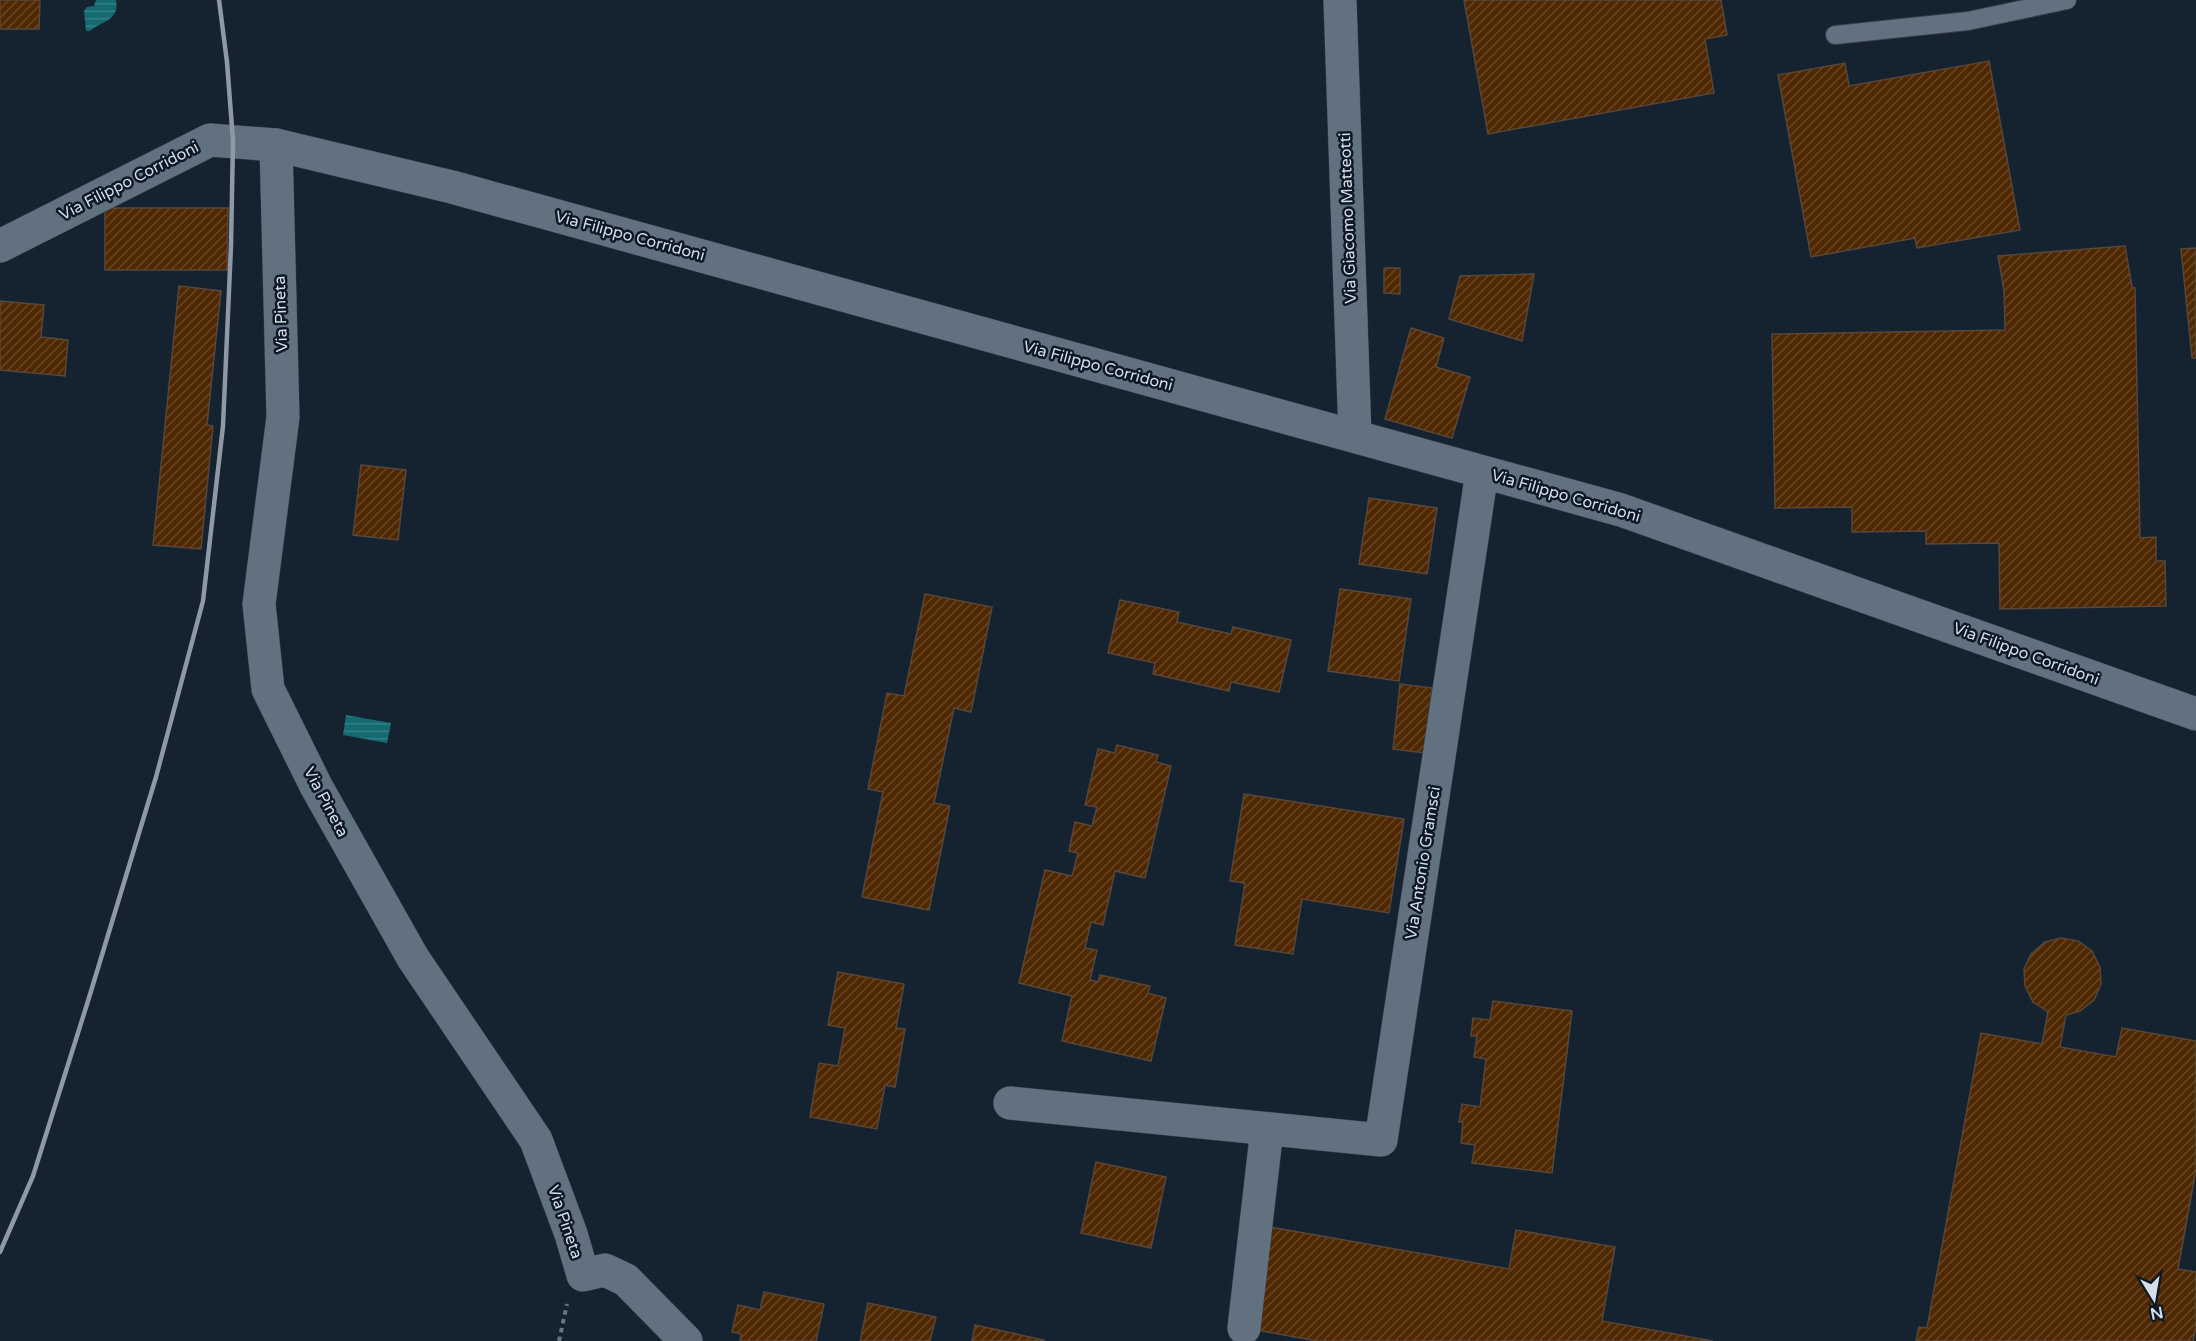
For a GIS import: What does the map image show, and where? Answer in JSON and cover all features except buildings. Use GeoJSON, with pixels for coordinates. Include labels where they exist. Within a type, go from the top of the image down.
{"type":"FeatureCollection","features":[{"type":"Feature","properties":{"kind":"street","name":"Via Giacomo Matteotti"},"geometry":{"type":"LineString","coordinates":[[1341,0],[1355,436]]}},
{"type":"Feature","properties":{"kind":"street","name":"Via Filippo Corridoni"},"geometry":{"type":"LineString","coordinates":[[0,246],[210,141],[276,145],[452,187],[1621,510],[2196,714]]}},
{"type":"Feature","properties":{"kind":"street","name":"Via Pineta"},"geometry":{"type":"LineString","coordinates":[[276,145],[283,417],[259,604],[268,689],[316,786],[413,958],[536,1140],[571,1234],[582,1275],[605,1270],[626,1280],[686,1341]]}},
{"type":"Feature","properties":{"kind":"street","name":"Via Antonio Gramsci"},"geometry":{"type":"LineString","coordinates":[[1010,1103],[1381,1140],[1482,472]]}},
{"type":"Feature","properties":{"kind":"street"},"geometry":{"type":"LineString","coordinates":[[1244,1328],[1267,1129]]}},
{"type":"Feature","properties":{"kind":"lane"},"geometry":{"type":"LineString","coordinates":[[1835,35],[1968,21],[2067,0]]}},
{"type":"Feature","properties":{"kind":"shaded area"},"geometry":{"type":"Polygon","coordinates":[[[96,0],[116,0],[115,12],[109,20],[86,31],[84,11],[87,7],[94,6],[96,0]]]}},
{"type":"Feature","properties":{"kind":"shaded area"},"geometry":{"type":"Polygon","coordinates":[[[346,715],[391,723],[387,743],[343,735],[346,715]]]}},
{"type":"Feature","properties":{"kind":"railway"},"geometry":{"type":"LineString","coordinates":[[0,1252],[33,1176],[88,1001],[156,777],[203,601],[223,426],[231,246],[233,141],[227,62],[219,0]]}}]}
